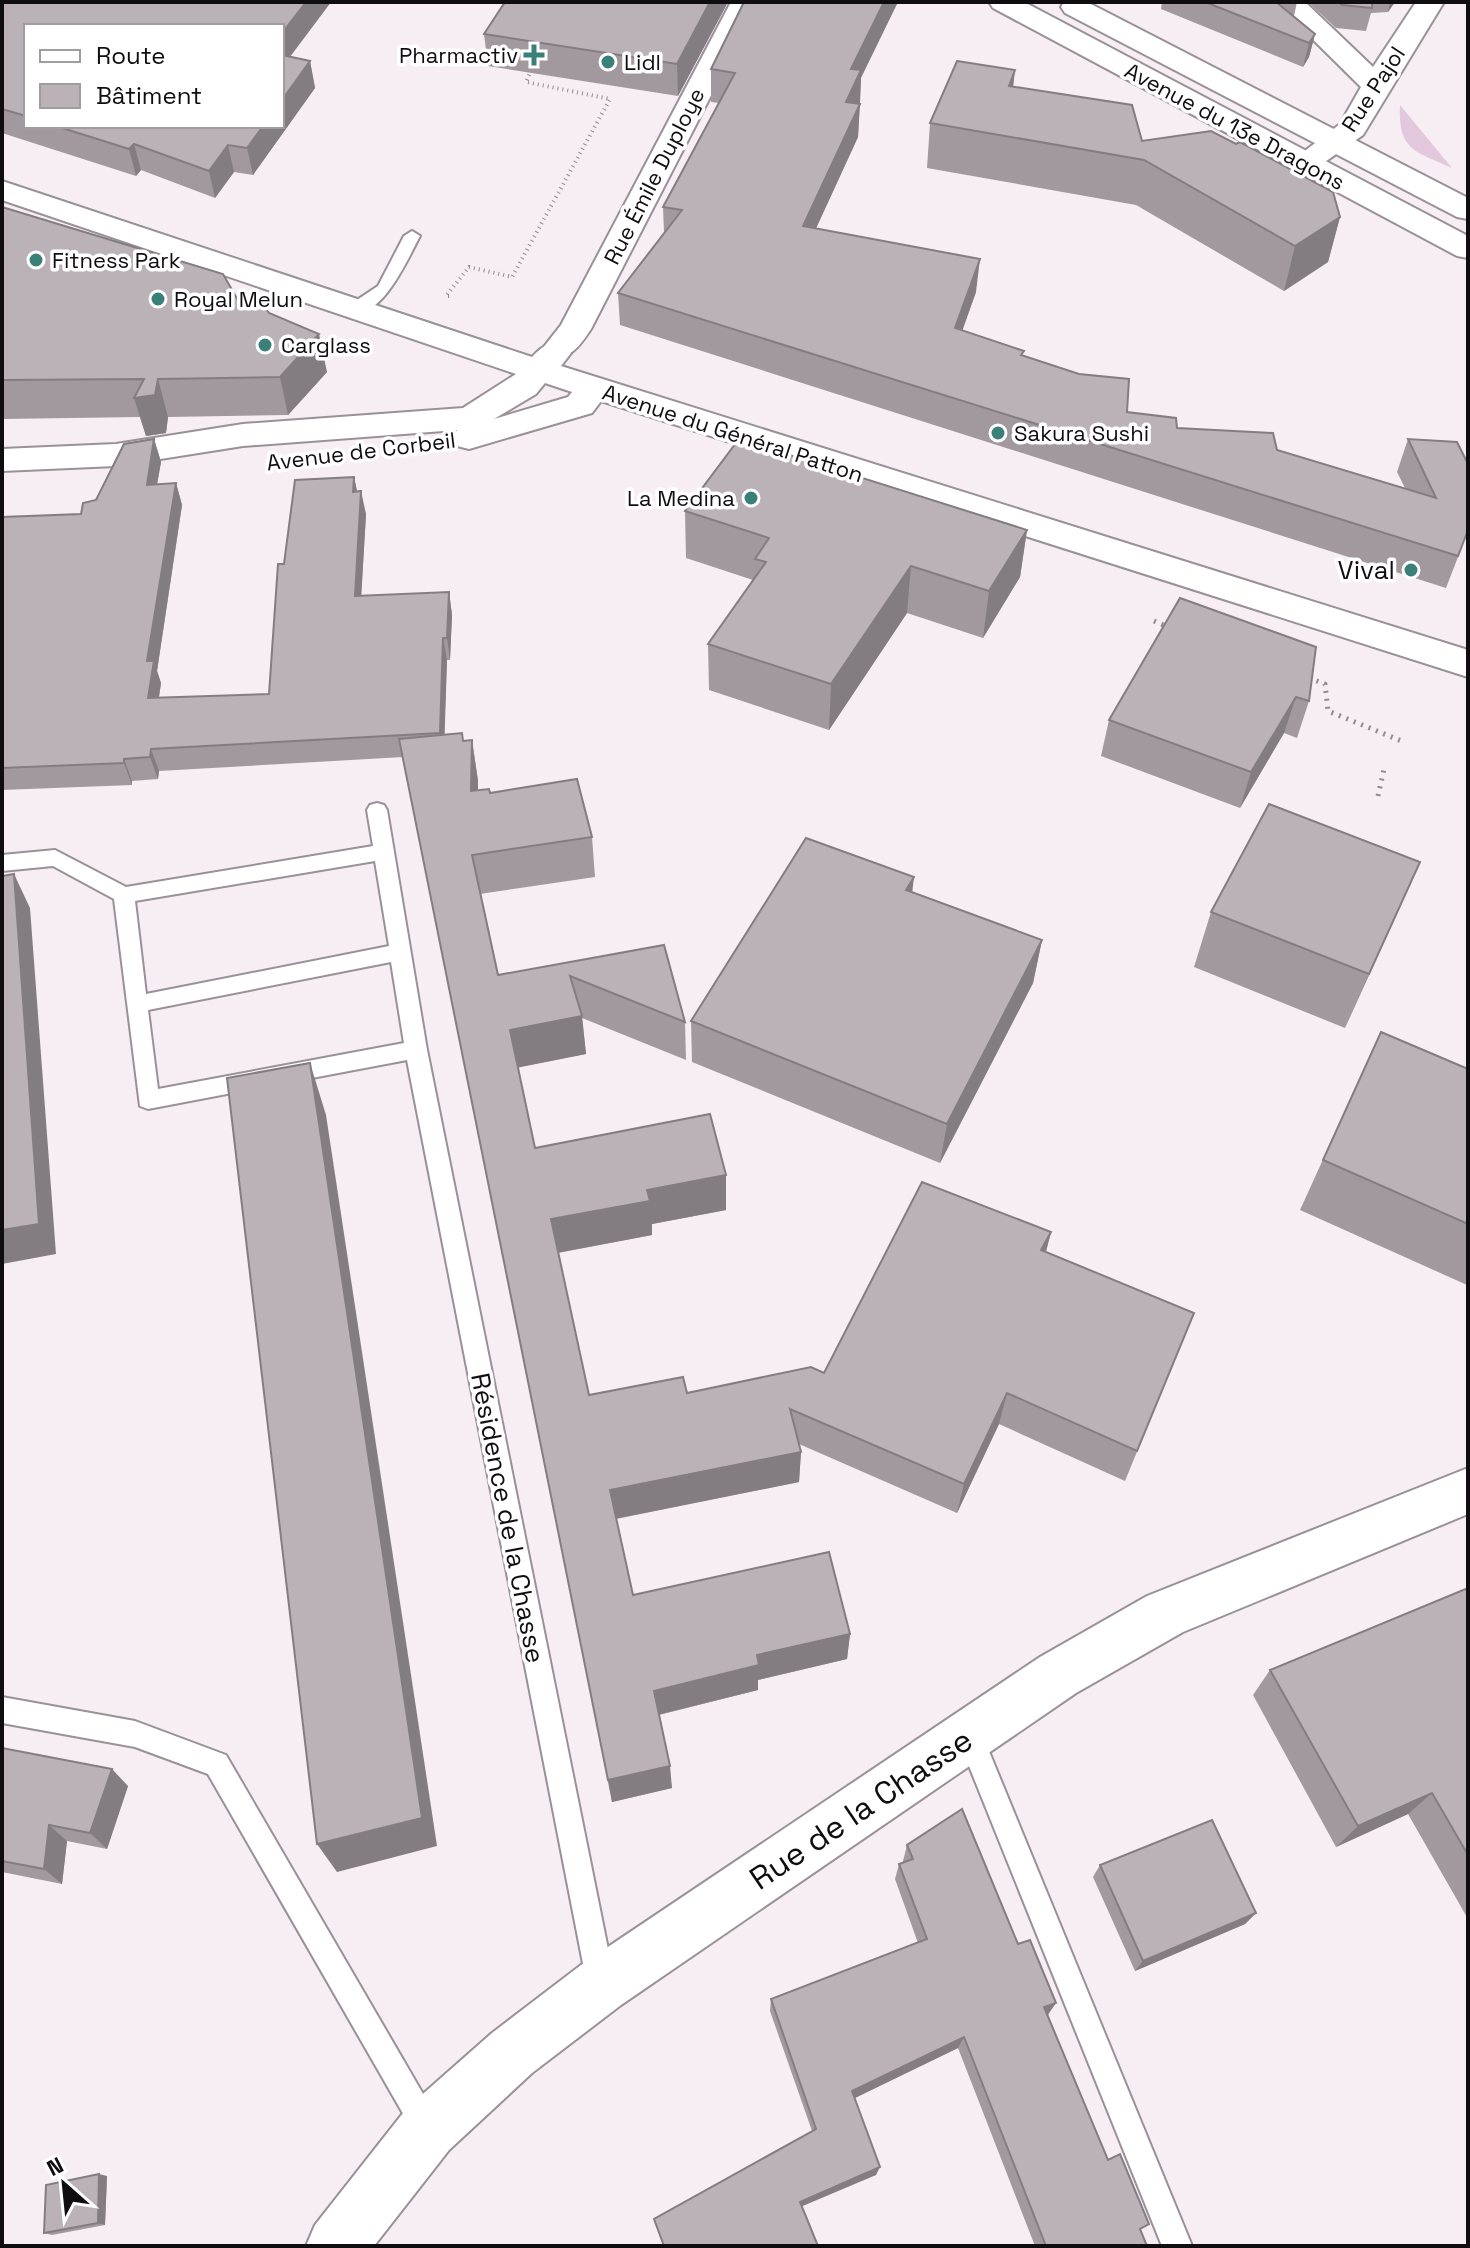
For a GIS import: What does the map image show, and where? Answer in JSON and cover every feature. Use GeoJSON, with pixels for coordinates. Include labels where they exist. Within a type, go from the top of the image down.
{"type":"FeatureCollection","features":[{"type":"Feature","properties":{"kind":"main road","name":"Rue Émile Duploye"},"geometry":{"type":"LineString","coordinates":[[548,359],[575,329],[745,2]]}},
{"type":"Feature","properties":{"kind":"main road","name":"Avenue du 13e Dragons"},"geometry":{"type":"LineString","coordinates":[[1003,2],[1468,249]]}},
{"type":"Feature","properties":{"kind":"main road","name":"Avenue du 13e Dragons"},"geometry":{"type":"LineString","coordinates":[[1066,2],[1468,210]]}},
{"type":"Feature","properties":{"kind":"main road"},"geometry":{"type":"LineString","coordinates":[[1289,2],[1376,86]]}},
{"type":"Feature","properties":{"kind":"main road","name":"Rue Pajol"},"geometry":{"type":"LineString","coordinates":[[1304,163],[1352,129],[1430,2]]}},
{"type":"Feature","properties":{"kind":"main road","name":"Avenue du Général Patton"},"geometry":{"type":"LineString","coordinates":[[2,170],[384,289],[489,326],[594,388],[1468,664]]}},
{"type":"Feature","properties":{"kind":"main road","name":"Avenue du Général Patton"},"geometry":{"type":"LineString","coordinates":[[2,190],[354,310],[548,359],[1468,633]]}},
{"type":"Feature","properties":{"kind":"main road","name":"Avenue de Corbeil"},"geometry":{"type":"LineString","coordinates":[[116,455],[243,435],[471,418],[524,386],[548,359]]}},
{"type":"Feature","properties":{"kind":"main road","name":"Avenue de Corbeil"},"geometry":{"type":"LineString","coordinates":[[2,460],[116,455],[254,464],[453,442],[580,405],[594,388]]}},
{"type":"Feature","properties":{"kind":"main road","name":"Rue de la Chasse"},"geometry":{"type":"LineString","coordinates":[[336,2246],[428,2129],[512,2053],[601,1985],[1058,1675],[1165,1614],[1468,1491]]}},
{"type":"Feature","properties":{"kind":"lane"},"geometry":{"type":"LineString","coordinates":[[354,310],[384,289],[412,236]]}},
{"type":"Feature","properties":{"kind":"lane","name":"Résidence de la Chasse"},"geometry":{"type":"LineString","coordinates":[[377,810],[416,1050],[601,1985]]}},
{"type":"Feature","properties":{"kind":"lane"},"geometry":{"type":"LineString","coordinates":[[2,863],[55,858],[124,895],[382,852]]}},
{"type":"Feature","properties":{"kind":"lane"},"geometry":{"type":"LineString","coordinates":[[124,895],[148,1100],[416,1050]]}},
{"type":"Feature","properties":{"kind":"lane"},"geometry":{"type":"LineString","coordinates":[[137,1004],[400,952]]}},
{"type":"Feature","properties":{"kind":"lane"},"geometry":{"type":"LineString","coordinates":[[2,1710],[135,1734],[217,1764],[428,2129]]}},
{"type":"Feature","properties":{"kind":"lane"},"geometry":{"type":"LineString","coordinates":[[970,1736],[1177,2246]]}},
{"type":"Feature","properties":{"kind":"path"},"geometry":{"type":"LineString","coordinates":[[489,326],[503,311],[446,296],[469,267],[512,277],[610,99],[526,82],[530,73]]}},
{"type":"Feature","properties":{"kind":"path"},"geometry":{"type":"LineString","coordinates":[[1154,621],[1182,632]]}},
{"type":"Feature","properties":{"kind":"path"},"geometry":{"type":"LineString","coordinates":[[1296,673],[1325,684],[1328,711],[1404,742]]}},
{"type":"Feature","properties":{"kind":"path"},"geometry":{"type":"LineString","coordinates":[[1378,796],[1384,769]]}},
{"type":"Feature","properties":{"kind":"shaded area"},"geometry":{"type":"Polygon","coordinates":[[[1400,105],[1452,168],[1419,153],[1406,141],[1400,120],[1400,105]]]}},
{"type":"Feature","properties":{"kind":"building"},"geometry":{"type":"Polygon","coordinates":[[[2,2],[306,2],[284,30],[284,24],[24,24],[24,115],[2,109],[2,2]]]}},
{"type":"Feature","properties":{"kind":"building"},"geometry":{"type":"Polygon","coordinates":[[[505,2],[710,2],[677,64],[484,34],[505,2]]]}},
{"type":"Feature","properties":{"kind":"building"},"geometry":{"type":"Polygon","coordinates":[[[744,2],[884,2],[851,69],[861,70],[846,102],[860,104],[803,226],[980,259],[955,328],[1024,351],[1021,355],[1079,374],[1129,379],[1127,412],[1176,418],[1177,428],[1273,433],[1277,450],[1436,498],[1408,439],[1457,442],[1468,464],[1468,530],[1458,556],[618,293],[682,210],[663,207],[735,73],[711,69],[744,2]]]}},
{"type":"Feature","properties":{"kind":"building"},"geometry":{"type":"Polygon","coordinates":[[[1205,2],[1276,2],[1315,34],[1309,43],[1205,2]]]}},
{"type":"Feature","properties":{"kind":"building"},"geometry":{"type":"Polygon","coordinates":[[[1339,2],[1372,2],[1372,8],[1342,5],[1339,2]]]}},
{"type":"Feature","properties":{"kind":"building"},"geometry":{"type":"Polygon","coordinates":[[[284,55],[310,61],[284,97],[284,55]]]}},
{"type":"Feature","properties":{"kind":"building"},"geometry":{"type":"Polygon","coordinates":[[[957,61],[1015,70],[1009,86],[1132,105],[1142,141],[1211,131],[1236,144],[1240,142],[1333,192],[1340,217],[1295,246],[1144,160],[930,123],[957,61]]]}},
{"type":"Feature","properties":{"kind":"building"},"geometry":{"type":"Polygon","coordinates":[[[62,128],[262,128],[247,148],[228,145],[209,171],[134,144],[129,149],[62,128]]]}},
{"type":"Feature","properties":{"kind":"building"},"geometry":{"type":"Polygon","coordinates":[[[2,207],[223,274],[239,302],[257,297],[269,313],[319,334],[280,377],[158,379],[155,395],[134,398],[144,379],[2,380],[2,207]]]}},
{"type":"Feature","properties":{"kind":"building"},"geometry":{"type":"Polygon","coordinates":[[[154,439],[147,485],[176,483],[147,661],[154,661],[148,698],[269,694],[278,564],[284,564],[295,480],[354,477],[353,492],[361,491],[355,596],[449,592],[447,638],[443,638],[440,733],[151,749],[150,757],[124,759],[124,763],[2,768],[2,517],[81,514],[83,503],[96,500],[124,444],[154,439]]]}},
{"type":"Feature","properties":{"kind":"building"},"geometry":{"type":"Polygon","coordinates":[[[739,439],[1027,530],[989,591],[911,566],[831,684],[708,644],[766,562],[755,559],[769,538],[685,511],[739,439]]]}},
{"type":"Feature","properties":{"kind":"building"},"geometry":{"type":"Polygon","coordinates":[[[1180,598],[1316,647],[1309,701],[1296,697],[1251,772],[1109,720],[1180,598]]]}},
{"type":"Feature","properties":{"kind":"building"},"geometry":{"type":"Polygon","coordinates":[[[462,733],[463,741],[472,740],[471,791],[489,789],[490,793],[577,779],[592,837],[472,855],[498,975],[664,945],[685,1022],[570,976],[582,1016],[510,1030],[535,1148],[710,1114],[726,1175],[647,1190],[650,1201],[551,1219],[589,1395],[683,1377],[687,1393],[811,1367],[824,1373],[922,1182],[1051,1232],[1041,1250],[1194,1313],[1137,1451],[1007,1393],[964,1484],[790,1409],[801,1452],[610,1490],[633,1595],[829,1552],[850,1634],[757,1655],[759,1665],[654,1691],[670,1766],[608,1780],[399,739],[462,733]]]}},
{"type":"Feature","properties":{"kind":"building"},"geometry":{"type":"Polygon","coordinates":[[[1269,804],[1420,862],[1369,974],[1211,912],[1269,804]]]}},
{"type":"Feature","properties":{"kind":"building"},"geometry":{"type":"Polygon","coordinates":[[[806,838],[914,877],[906,890],[1042,940],[947,1124],[691,1021],[806,838]]]}},
{"type":"Feature","properties":{"kind":"building"},"geometry":{"type":"Polygon","coordinates":[[[14,874],[39,1224],[2,1230],[2,876],[14,874]]]}},
{"type":"Feature","properties":{"kind":"building"},"geometry":{"type":"Polygon","coordinates":[[[1381,1032],[1468,1069],[1468,1224],[1323,1160],[1381,1032]]]}},
{"type":"Feature","properties":{"kind":"building"},"geometry":{"type":"Polygon","coordinates":[[[310,1063],[422,1818],[317,1844],[227,1078],[310,1063]]]}},
{"type":"Feature","properties":{"kind":"building"},"geometry":{"type":"Polygon","coordinates":[[[1468,1588],[1468,1855],[1432,1793],[1358,1826],[1270,1670],[1468,1588]]]}},
{"type":"Feature","properties":{"kind":"building"},"geometry":{"type":"Polygon","coordinates":[[[2,1748],[112,1769],[90,1833],[49,1825],[44,1869],[2,1861],[2,1748]]]}},
{"type":"Feature","properties":{"kind":"building"},"geometry":{"type":"Polygon","coordinates":[[[962,1809],[1018,1944],[1030,1940],[1056,2003],[1044,2007],[1108,2160],[1120,2154],[1149,2224],[1140,2229],[1147,2246],[1046,2246],[964,2037],[852,2091],[880,2167],[800,2202],[818,2246],[664,2246],[654,2219],[816,2129],[771,1999],[927,1939],[899,1864],[913,1859],[907,1845],[962,1809]]]}},
{"type":"Feature","properties":{"kind":"building"},"geometry":{"type":"Polygon","coordinates":[[[1212,1820],[1256,1913],[1143,1961],[1100,1865],[1212,1820]]]}},
{"type":"Feature","properties":{"kind":"building"},"geometry":{"type":"Polygon","coordinates":[[[99,2174],[98,2223],[44,2233],[46,2185],[99,2174]]]}},
{"type":"Feature","properties":{"kind":"place","name":"Pharmactiv"},"geometry":{"type":"Point","coordinates":[534,55]}},
{"type":"Feature","properties":{"kind":"place","name":"Lidl"},"geometry":{"type":"Point","coordinates":[608,62]}},
{"type":"Feature","properties":{"kind":"place","name":"Fitness Park"},"geometry":{"type":"Point","coordinates":[36,260]}},
{"type":"Feature","properties":{"kind":"place","name":"Royal Melun"},"geometry":{"type":"Point","coordinates":[158,299]}},
{"type":"Feature","properties":{"kind":"place","name":"Carglass"},"geometry":{"type":"Point","coordinates":[265,345]}},
{"type":"Feature","properties":{"kind":"place","name":"Sakura Sushi"},"geometry":{"type":"Point","coordinates":[998,433]}},
{"type":"Feature","properties":{"kind":"place","name":"La Medina"},"geometry":{"type":"Point","coordinates":[751,498]}},
{"type":"Feature","properties":{"kind":"place","name":"Vival"},"geometry":{"type":"Point","coordinates":[1411,570]}}]}
